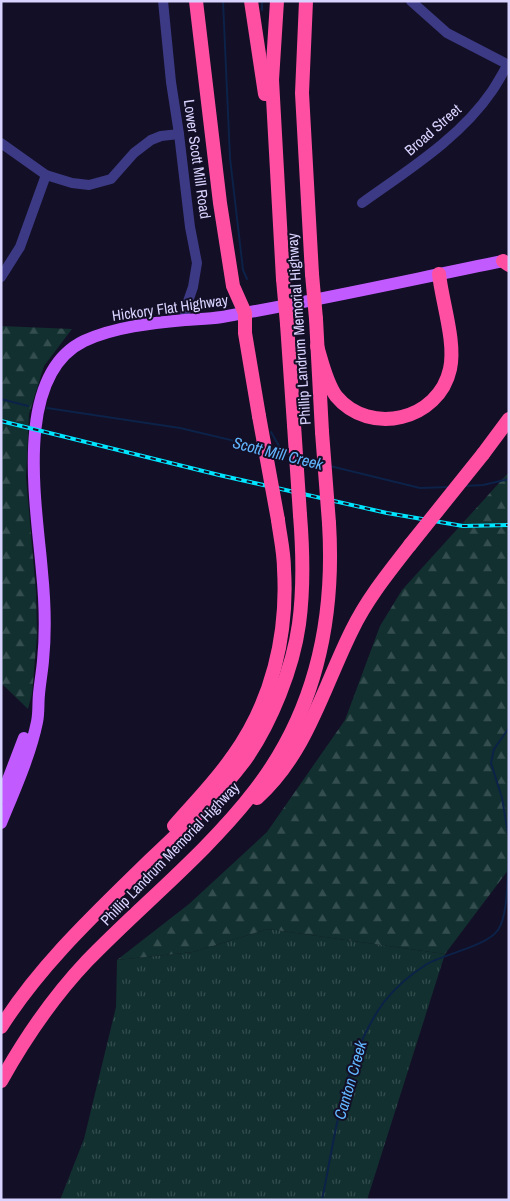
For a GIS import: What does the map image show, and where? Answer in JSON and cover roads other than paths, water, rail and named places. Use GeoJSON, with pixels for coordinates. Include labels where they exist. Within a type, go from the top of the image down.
{"type":"FeatureCollection","features":[{"type":"Feature","properties":{"kind":"highway"},"geometry":{"type":"LineString","coordinates":[[108,901],[224,769],[249,731],[262,707],[275,664],[283,620],[284,568],[278,520],[245,333],[246,313],[233,286],[220,203],[196,1]]}},
{"type":"Feature","properties":{"kind":"highway"},"geometry":{"type":"LineString","coordinates":[[251,1],[276,166]]}},
{"type":"Feature","properties":{"kind":"highway","name":"Phillip Landrum Memorial Highway"},"geometry":{"type":"LineString","coordinates":[[1,1027],[49,963],[108,901],[214,798],[246,758],[265,725],[287,674],[299,626],[303,577],[272,80],[277,1]]}},
{"type":"Feature","properties":{"kind":"highway","name":"Phillip Landrum Memorial Highway"},"geometry":{"type":"LineString","coordinates":[[1,1081],[22,1045],[64,987],[92,956],[210,840],[245,802],[267,774],[291,733],[316,670],[328,611],[331,581],[302,93],[306,1]]}},
{"type":"Feature","properties":{"kind":"highway"},"geometry":{"type":"LineString","coordinates":[[317,346],[332,390],[354,410],[368,417],[380,419],[400,418],[419,411],[442,389],[450,370],[450,338],[439,274]]}},
{"type":"Feature","properties":{"kind":"highway"},"geometry":{"type":"LineString","coordinates":[[210,840],[262,794],[285,766],[314,718],[353,628],[378,587],[483,454],[509,418]]}},
{"type":"Feature","properties":{"kind":"main road","name":"Hickory Flat Highway"},"geometry":{"type":"LineString","coordinates":[[1,823],[5,793],[39,696],[44,661],[45,614],[33,463],[37,420],[46,383],[65,355],[84,341],[113,332],[186,320],[246,313],[507,262]]}},
{"type":"Feature","properties":{"kind":"main road"},"geometry":{"type":"LineString","coordinates":[[221,317],[236,324],[245,333]]}},
{"type":"Feature","properties":{"kind":"street","name":"Lower Scott Mill Road"},"geometry":{"type":"LineString","coordinates":[[163,1],[171,82],[190,227],[197,263],[193,287],[185,310],[186,320]]}},
{"type":"Feature","properties":{"kind":"street"},"geometry":{"type":"LineString","coordinates":[[411,1],[447,33],[508,64]]}},
{"type":"Feature","properties":{"kind":"street","name":"Broad Street"},"geometry":{"type":"LineString","coordinates":[[362,203],[411,168],[457,131],[475,113],[492,91],[508,64]]}},
{"type":"Feature","properties":{"kind":"street"},"geometry":{"type":"LineString","coordinates":[[1,143],[4,143],[46,175],[89,185],[104,182],[118,173],[142,145],[161,136],[179,134]]}},
{"type":"Feature","properties":{"kind":"street"},"geometry":{"type":"LineString","coordinates":[[1,276],[20,247],[46,175]]}},
{"type":"Feature","properties":{"kind":"waterway"},"geometry":{"type":"LineString","coordinates":[[223,1],[230,158],[243,270],[247,279]]}},
{"type":"Feature","properties":{"kind":"waterway"},"geometry":{"type":"LineString","coordinates":[[262,1],[262,10]]}},
{"type":"Feature","properties":{"kind":"waterway","name":"Scott Mill Creek"},"geometry":{"type":"LineString","coordinates":[[1,399],[28,406]]}},
{"type":"Feature","properties":{"kind":"waterway","name":"Scott Mill Creek"},"geometry":{"type":"LineString","coordinates":[[47,408],[180,428],[260,447]]}},
{"type":"Feature","properties":{"kind":"waterway"},"geometry":{"type":"LineString","coordinates":[[271,432],[283,453]]}},
{"type":"Feature","properties":{"kind":"waterway","name":"Scott Mill Creek"},"geometry":{"type":"LineString","coordinates":[[272,450],[291,455]]}},
{"type":"Feature","properties":{"kind":"waterway","name":"Scott Mill Creek"},"geometry":{"type":"LineString","coordinates":[[303,458],[318,462]]}},
{"type":"Feature","properties":{"kind":"waterway","name":"Scott Mill Creek"},"geometry":{"type":"LineString","coordinates":[[330,466],[420,488],[450,487]]}},
{"type":"Feature","properties":{"kind":"waterway","name":"Scott Mill Creek"},"geometry":{"type":"LineString","coordinates":[[464,486],[483,485],[509,479]]}},
{"type":"Feature","properties":{"kind":"waterway","name":"Canton Creek"},"geometry":{"type":"LineString","coordinates":[[509,728],[494,749],[491,763],[502,798],[509,839]]}},
{"type":"Feature","properties":{"kind":"waterway","name":"Canton Creek"},"geometry":{"type":"LineString","coordinates":[[322,1200],[343,1097],[359,1047],[370,1024],[388,997],[415,972],[434,960],[485,941],[498,930],[502,923],[506,903],[509,851]]}},
{"type":"Feature","properties":{"kind":"railway"},"geometry":{"type":"LineString","coordinates":[[1,421],[219,475],[387,513],[463,526],[509,525]]}}]}
